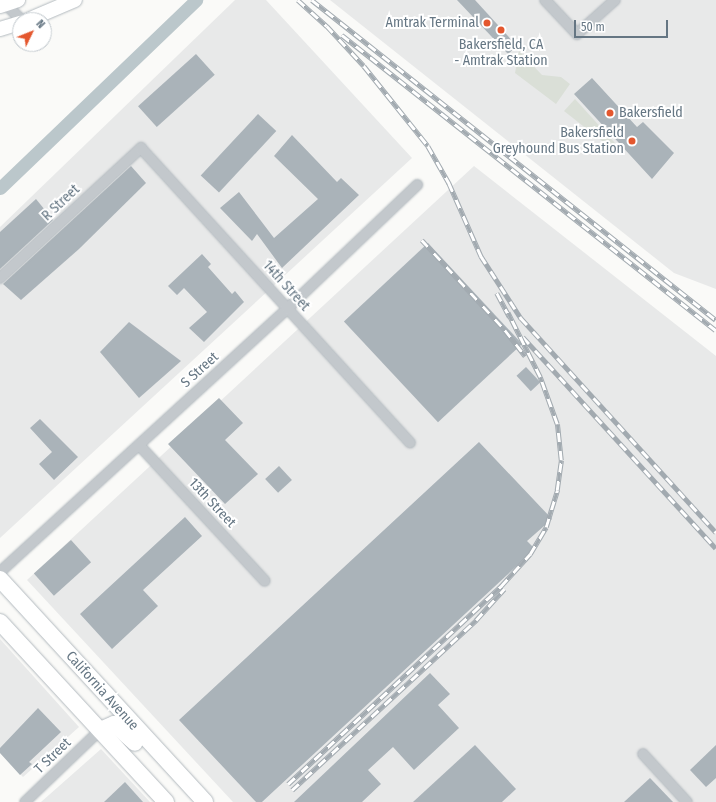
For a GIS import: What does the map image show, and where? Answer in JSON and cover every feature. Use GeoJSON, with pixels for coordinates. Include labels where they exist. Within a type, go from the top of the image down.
{"type":"FeatureCollection","features":[{"type":"Feature","properties":{"kind":"main road","name":"California Avenue"},"geometry":{"type":"LineString","coordinates":[[0,579],[205,802]]}},
{"type":"Feature","properties":{"kind":"main road","name":"California Avenue"},"geometry":{"type":"LineString","coordinates":[[0,622],[166,802]]}},
{"type":"Feature","properties":{"kind":"main road"},"geometry":{"type":"LineString","coordinates":[[100,730],[114,724],[144,752],[164,758]]}},
{"type":"Feature","properties":{"kind":"street"},"geometry":{"type":"LineString","coordinates":[[46,12],[74,0]]}},
{"type":"Feature","properties":{"kind":"street"},"geometry":{"type":"LineString","coordinates":[[545,0],[577,34],[615,0]]}},
{"type":"Feature","properties":{"kind":"street"},"geometry":{"type":"LineString","coordinates":[[5,4],[14,12]]}},
{"type":"Feature","properties":{"kind":"street"},"geometry":{"type":"LineString","coordinates":[[0,29],[12,25]]}},
{"type":"Feature","properties":{"kind":"street","name":"R Street"},"geometry":{"type":"LineString","coordinates":[[0,278],[141,148]]}},
{"type":"Feature","properties":{"kind":"street","name":"14th Street"},"geometry":{"type":"LineString","coordinates":[[141,148],[410,443]]}},
{"type":"Feature","properties":{"kind":"street","name":"S Street"},"geometry":{"type":"LineString","coordinates":[[0,572],[287,309],[417,185]]}},
{"type":"Feature","properties":{"kind":"street","name":"13th Street"},"geometry":{"type":"LineString","coordinates":[[139,444],[265,581]]}},
{"type":"Feature","properties":{"kind":"street","name":"T Street"},"geometry":{"type":"LineString","coordinates":[[25,802],[100,730]]}},
{"type":"Feature","properties":{"kind":"street"},"geometry":{"type":"LineString","coordinates":[[643,754],[687,802]]}},
{"type":"Feature","properties":{"kind":"shaded area"},"geometry":{"type":"Polygon","coordinates":[[[235,0],[266,0],[412,158],[0,538],[0,227],[235,0]]]}},
{"type":"Feature","properties":{"kind":"shaded area"},"geometry":{"type":"Polygon","coordinates":[[[330,0],[716,0],[716,289],[674,273],[330,0]]]}},
{"type":"Feature","properties":{"kind":"shaded area"},"geometry":{"type":"Polygon","coordinates":[[[519,51],[542,75],[561,77],[570,84],[556,104],[515,73],[519,51]]]}},
{"type":"Feature","properties":{"kind":"shaded area"},"geometry":{"type":"Polygon","coordinates":[[[575,99],[615,143],[622,152],[620,155],[564,111],[575,99]]]}},
{"type":"Feature","properties":{"kind":"shaded area"},"geometry":{"type":"Polygon","coordinates":[[[474,166],[716,356],[716,802],[233,802],[27,580],[474,166]]]}},
{"type":"Feature","properties":{"kind":"shaded area"},"geometry":{"type":"Polygon","coordinates":[[[0,639],[79,727],[23,777],[0,753],[0,639]]]}},
{"type":"Feature","properties":{"kind":"shaded area"},"geometry":{"type":"Polygon","coordinates":[[[101,749],[150,802],[41,802],[101,749]]]}},
{"type":"Feature","properties":{"kind":"building","name":"Amtrak Terminal"},"geometry":{"type":"Polygon","coordinates":[[[457,0],[475,0],[517,46],[508,54],[457,0]]]}},
{"type":"Feature","properties":{"kind":"building"},"geometry":{"type":"Polygon","coordinates":[[[196,54],[215,75],[157,127],[138,106],[196,54]]]}},
{"type":"Feature","properties":{"kind":"building"},"geometry":{"type":"Polygon","coordinates":[[[592,78],[637,127],[643,122],[674,153],[652,179],[574,94],[592,78]]]}},
{"type":"Feature","properties":{"kind":"building"},"geometry":{"type":"Polygon","coordinates":[[[258,114],[276,131],[219,192],[201,175],[258,114]]]}},
{"type":"Feature","properties":{"kind":"building"},"geometry":{"type":"Polygon","coordinates":[[[292,135],[337,182],[341,178],[359,195],[282,268],[257,234],[252,241],[220,208],[239,192],[274,238],[318,199],[274,156],[292,135]]]}},
{"type":"Feature","properties":{"kind":"building"},"geometry":{"type":"Polygon","coordinates":[[[131,166],[146,183],[79,249],[21,300],[3,284],[131,166]]]}},
{"type":"Feature","properties":{"kind":"building"},"geometry":{"type":"Polygon","coordinates":[[[36,199],[53,220],[0,269],[0,232],[36,199]]]}},
{"type":"Feature","properties":{"kind":"building"},"geometry":{"type":"Polygon","coordinates":[[[428,243],[522,344],[438,422],[344,321],[428,243]]]}},
{"type":"Feature","properties":{"kind":"building"},"geometry":{"type":"Polygon","coordinates":[[[202,254],[211,264],[208,267],[232,294],[235,291],[244,302],[204,342],[189,328],[207,312],[184,288],[177,295],[168,286],[202,254]]]}},
{"type":"Feature","properties":{"kind":"building"},"geometry":{"type":"Polygon","coordinates":[[[129,322],[181,361],[139,398],[100,352],[129,322]]]}},
{"type":"Feature","properties":{"kind":"building"},"geometry":{"type":"Polygon","coordinates":[[[526,367],[540,382],[531,391],[516,376],[526,367]]]}},
{"type":"Feature","properties":{"kind":"building"},"geometry":{"type":"Polygon","coordinates":[[[219,398],[243,423],[225,440],[258,474],[225,504],[168,444],[219,398]]]}},
{"type":"Feature","properties":{"kind":"building"},"geometry":{"type":"Polygon","coordinates":[[[40,419],[78,457],[54,480],[39,464],[52,452],[30,428],[40,419]]]}},
{"type":"Feature","properties":{"kind":"building"},"geometry":{"type":"Polygon","coordinates":[[[479,442],[552,519],[527,541],[535,549],[262,802],[256,802],[179,720],[479,442]]]}},
{"type":"Feature","properties":{"kind":"building"},"geometry":{"type":"Polygon","coordinates":[[[279,466],[292,480],[278,493],[265,479],[279,466]]]}},
{"type":"Feature","properties":{"kind":"building"},"geometry":{"type":"Polygon","coordinates":[[[185,517],[202,536],[143,590],[158,606],[112,649],[80,614],[185,517]]]}},
{"type":"Feature","properties":{"kind":"building"},"geometry":{"type":"Polygon","coordinates":[[[71,540],[91,562],[54,596],[34,573],[71,540]]]}},
{"type":"Feature","properties":{"kind":"building"},"geometry":{"type":"Polygon","coordinates":[[[430,673],[450,694],[438,705],[459,728],[414,770],[393,747],[368,770],[381,784],[362,802],[294,802],[430,673]]]}},
{"type":"Feature","properties":{"kind":"building"},"geometry":{"type":"Polygon","coordinates":[[[38,708],[61,732],[29,762],[32,764],[20,775],[0,753],[0,748],[38,708]]]}},
{"type":"Feature","properties":{"kind":"building"},"geometry":{"type":"Polygon","coordinates":[[[475,745],[516,789],[502,802],[413,802],[475,745]]]}},
{"type":"Feature","properties":{"kind":"building"},"geometry":{"type":"Polygon","coordinates":[[[716,745],[716,778],[706,787],[690,770],[716,745]]]}},
{"type":"Feature","properties":{"kind":"building"},"geometry":{"type":"Polygon","coordinates":[[[650,778],[673,802],[624,802],[650,778]]]}},
{"type":"Feature","properties":{"kind":"building"},"geometry":{"type":"Polygon","coordinates":[[[125,782],[143,802],[104,802],[125,782]]]}},
{"type":"Feature","properties":{"kind":"waterway"},"geometry":{"type":"LineString","coordinates":[[0,188],[196,0]]}},
{"type":"Feature","properties":{"kind":"railway"},"geometry":{"type":"LineString","coordinates":[[298,0],[327,26],[364,66],[428,146],[449,183],[481,256],[521,318],[716,532]]}},
{"type":"Feature","properties":{"kind":"railway"},"geometry":{"type":"LineString","coordinates":[[312,0],[716,320]]}},
{"type":"Feature","properties":{"kind":"railway"},"geometry":{"type":"LineString","coordinates":[[342,35],[716,330]]}},
{"type":"Feature","properties":{"kind":"railway"},"geometry":{"type":"LineString","coordinates":[[422,240],[505,330],[525,356]]}},
{"type":"Feature","properties":{"kind":"railway"},"geometry":{"type":"LineString","coordinates":[[497,293],[510,317]]}},
{"type":"Feature","properties":{"kind":"railway"},"geometry":{"type":"LineString","coordinates":[[288,784],[501,586],[530,554],[546,527],[557,490],[561,460],[557,424],[540,377],[508,313]]}},
{"type":"Feature","properties":{"kind":"railway"},"geometry":{"type":"LineString","coordinates":[[523,337],[716,548]]}},
{"type":"Feature","properties":{"kind":"railway"},"geometry":{"type":"LineString","coordinates":[[292,790],[476,620],[504,589]]}},
{"type":"Feature","properties":{"kind":"place","name":"Amtrak Terminal"},"geometry":{"type":"Point","coordinates":[487,23]}},
{"type":"Feature","properties":{"kind":"place","name":"Bakersfield, CA - Amtrak Station"},"geometry":{"type":"Point","coordinates":[501,30]}},
{"type":"Feature","properties":{"kind":"place","name":"Bakersfield"},"geometry":{"type":"Point","coordinates":[610,113]}},
{"type":"Feature","properties":{"kind":"place","name":"Bakersfield Greyhound Bus Station"},"geometry":{"type":"Point","coordinates":[632,141]}}]}
